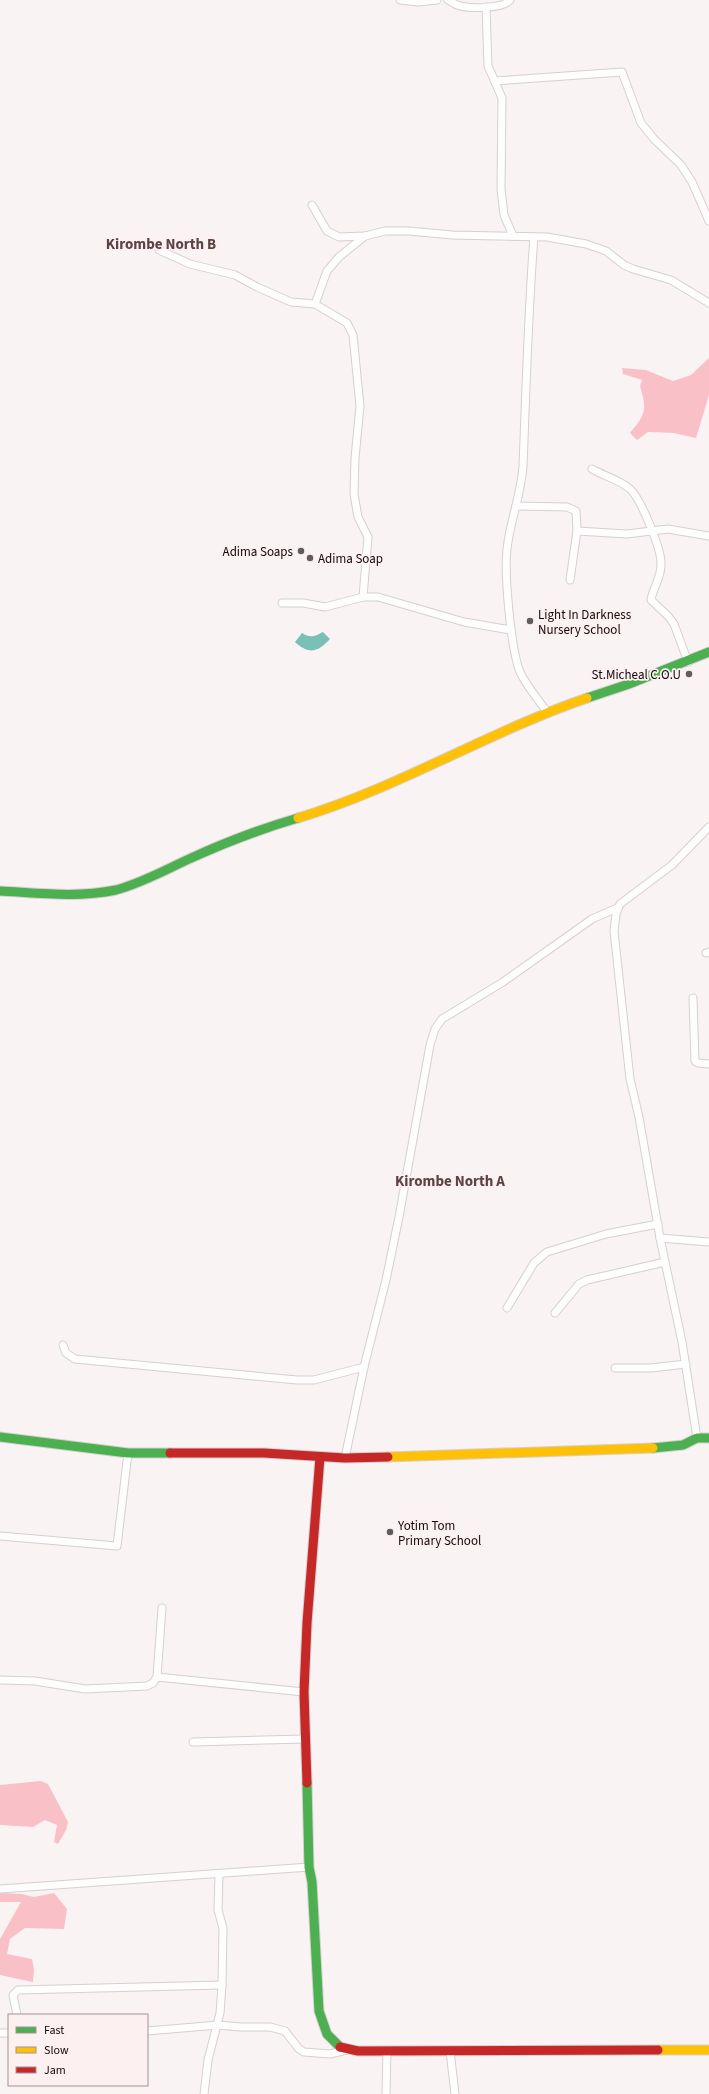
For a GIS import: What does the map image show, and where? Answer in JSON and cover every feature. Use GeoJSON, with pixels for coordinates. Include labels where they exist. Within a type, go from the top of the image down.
{"type":"FeatureCollection","features":[{"type":"Feature","properties":{"kind":"street"},"geometry":{"type":"LineString","coordinates":[[400,0],[418,2],[437,0]]}},
{"type":"Feature","properties":{"kind":"street"},"geometry":{"type":"LineString","coordinates":[[448,0],[458,5],[486,7],[502,6],[510,0]]}},
{"type":"Feature","properties":{"kind":"street"},"geometry":{"type":"LineString","coordinates":[[486,7],[488,66],[490,74],[495,81],[502,98],[501,189],[504,215],[513,236]]}},
{"type":"Feature","properties":{"kind":"street"},"geometry":{"type":"LineString","coordinates":[[495,81],[622,72],[641,122],[654,139],[681,165],[692,182],[709,221]]}},
{"type":"Feature","properties":{"kind":"street"},"geometry":{"type":"LineString","coordinates":[[312,205],[327,231],[333,236],[365,236],[385,231],[452,235],[534,237],[568,240],[599,248],[624,265],[671,280],[709,304]]}},
{"type":"Feature","properties":{"kind":"street"},"geometry":{"type":"LineString","coordinates":[[315,304],[327,271],[338,257],[365,236]]}},
{"type":"Feature","properties":{"kind":"street"},"geometry":{"type":"LineString","coordinates":[[534,237],[529,296],[522,471],[506,550],[511,630],[516,660],[520,672],[547,712]]}},
{"type":"Feature","properties":{"kind":"street"},"geometry":{"type":"LineString","coordinates":[[159,250],[190,264],[235,275],[257,287],[291,302],[315,304],[347,323],[353,335],[360,406],[355,458],[354,494],[358,517],[368,537],[363,597]]}},
{"type":"Feature","properties":{"kind":"street"},"geometry":{"type":"LineString","coordinates":[[592,469],[631,490],[652,531],[660,550],[662,563],[660,574],[651,600],[668,616],[674,624],[688,662]]}},
{"type":"Feature","properties":{"kind":"street"},"geometry":{"type":"LineString","coordinates":[[516,506],[567,507],[576,511],[577,531],[570,580]]}},
{"type":"Feature","properties":{"kind":"street"},"geometry":{"type":"LineString","coordinates":[[577,531],[627,534],[668,529],[709,536]]}},
{"type":"Feature","properties":{"kind":"street"},"geometry":{"type":"LineString","coordinates":[[282,603],[331,606],[363,597],[391,600],[464,622],[511,630]]}},
{"type":"Feature","properties":{"kind":"street"},"geometry":{"type":"LineString","coordinates":[[0,891],[74,895],[114,890],[137,884],[190,859],[257,831],[335,807],[547,712],[629,684],[688,662],[709,652]]}},
{"type":"Feature","properties":{"kind":"street"},"geometry":{"type":"LineString","coordinates":[[346,1458],[364,1367],[388,1272],[430,1045],[438,1023],[504,982],[592,919],[617,908],[672,865],[709,827]]}},
{"type":"Feature","properties":{"kind":"street"},"geometry":{"type":"LineString","coordinates":[[617,908],[614,942],[630,1079],[639,1117],[660,1238],[686,1364],[697,1438]]}},
{"type":"Feature","properties":{"kind":"street"},"geometry":{"type":"LineString","coordinates":[[693,998],[695,1062],[709,1064]]}},
{"type":"Feature","properties":{"kind":"street"},"geometry":{"type":"LineString","coordinates":[[507,1308],[534,1263],[547,1252],[606,1234],[658,1224]]}},
{"type":"Feature","properties":{"kind":"street"},"geometry":{"type":"LineString","coordinates":[[660,1238],[709,1242]]}},
{"type":"Feature","properties":{"kind":"street"},"geometry":{"type":"LineString","coordinates":[[555,1313],[579,1284],[587,1280],[665,1262]]}},
{"type":"Feature","properties":{"kind":"street"},"geometry":{"type":"LineString","coordinates":[[63,1345],[66,1353],[75,1359],[297,1380],[314,1380],[364,1367]]}},
{"type":"Feature","properties":{"kind":"street"},"geometry":{"type":"LineString","coordinates":[[615,1368],[651,1368],[686,1364]]}},
{"type":"Feature","properties":{"kind":"street"},"geometry":{"type":"LineString","coordinates":[[0,1437],[128,1453],[254,1453],[346,1458],[633,1450],[683,1445],[697,1438],[709,1438]]}},
{"type":"Feature","properties":{"kind":"street"},"geometry":{"type":"LineString","coordinates":[[0,1536],[117,1546],[128,1453]]}},
{"type":"Feature","properties":{"kind":"street"},"geometry":{"type":"LineString","coordinates":[[320,1457],[307,1615],[304,1692],[309,1867],[312,1882],[319,2011],[324,2028],[330,2040],[337,2047],[347,2050]]}},
{"type":"Feature","properties":{"kind":"street"},"geometry":{"type":"LineString","coordinates":[[0,1680],[35,1681],[85,1688],[118,1689],[147,1686],[153,1683],[157,1677],[162,1608]]}},
{"type":"Feature","properties":{"kind":"street"},"geometry":{"type":"LineString","coordinates":[[157,1677],[304,1692]]}},
{"type":"Feature","properties":{"kind":"street"},"geometry":{"type":"LineString","coordinates":[[193,1742],[305,1739]]}},
{"type":"Feature","properties":{"kind":"street"},"geometry":{"type":"LineString","coordinates":[[0,1889],[309,1867]]}},
{"type":"Feature","properties":{"kind":"street"},"geometry":{"type":"LineString","coordinates":[[204,2094],[208,2060],[218,2025],[222,1985],[223,1928],[218,1910],[219,1874]]}},
{"type":"Feature","properties":{"kind":"street"},"geometry":{"type":"LineString","coordinates":[[16,2014],[13,1995],[18,1990],[222,1985]]}},
{"type":"Feature","properties":{"kind":"street"},"geometry":{"type":"LineString","coordinates":[[148,2031],[218,2025],[280,2028],[285,2031],[299,2049],[310,2054],[330,2054],[347,2050],[709,2050]]}},
{"type":"Feature","properties":{"kind":"street"},"geometry":{"type":"LineString","coordinates":[[386,2094],[387,2051]]}},
{"type":"Feature","properties":{"kind":"street"},"geometry":{"type":"LineString","coordinates":[[450,2051],[455,2094]]}},
{"type":"Feature","properties":{"kind":"shaded area"},"geometry":{"type":"Polygon","coordinates":[[[709,358],[709,395],[696,438],[674,433],[648,432],[637,440],[630,433],[644,411],[644,401],[640,386],[642,380],[623,374],[622,368],[646,370],[673,381],[691,375],[709,358]]]}},
{"type":"Feature","properties":{"kind":"shaded area"},"geometry":{"type":"Polygon","coordinates":[[[41,1781],[48,1784],[68,1822],[66,1830],[58,1844],[54,1842],[57,1825],[45,1820],[33,1827],[0,1825],[0,1785],[41,1781]]]}},
{"type":"Feature","properties":{"kind":"shaded area"},"geometry":{"type":"Polygon","coordinates":[[[0,1893],[21,1894],[34,1897],[54,1893],[67,1909],[64,1929],[25,1928],[10,1939],[7,1954],[32,1959],[34,1970],[33,1982],[0,1975],[0,1939],[21,1902],[0,1902],[0,1893]]]}},
{"type":"Feature","properties":{"kind":"water"},"geometry":{"type":"Polygon","coordinates":[[[323,632],[330,639],[317,649],[305,649],[295,642],[302,633],[307,636],[312,636],[323,632]]]}},
{"type":"Feature","properties":{"kind":"traffic: fast"},"geometry":{"type":"LineString","coordinates":[[587,698],[629,684],[709,652]]}},
{"type":"Feature","properties":{"kind":"traffic: fast"},"geometry":{"type":"LineString","coordinates":[[0,891],[43,894],[87,894],[116,890],[144,880],[229,842],[298,818]]}},
{"type":"Feature","properties":{"kind":"traffic: fast"},"geometry":{"type":"LineString","coordinates":[[0,1437],[128,1453],[170,1453]]}},
{"type":"Feature","properties":{"kind":"traffic: fast"},"geometry":{"type":"LineString","coordinates":[[653,1448],[683,1445],[697,1438],[709,1438]]}},
{"type":"Feature","properties":{"kind":"traffic: fast"},"geometry":{"type":"LineString","coordinates":[[307,1783],[309,1867],[312,1882],[319,2011],[327,2034],[340,2047]]}},
{"type":"Feature","properties":{"kind":"traffic: slow"},"geometry":{"type":"LineString","coordinates":[[298,818],[335,806],[407,776],[514,727],[587,698]]}},
{"type":"Feature","properties":{"kind":"traffic: slow"},"geometry":{"type":"LineString","coordinates":[[388,1457],[653,1448]]}},
{"type":"Feature","properties":{"kind":"traffic: slow"},"geometry":{"type":"LineString","coordinates":[[658,2050],[709,2050]]}},
{"type":"Feature","properties":{"kind":"traffic: jam"},"geometry":{"type":"LineString","coordinates":[[170,1453],[264,1453],[345,1458],[388,1457]]}},
{"type":"Feature","properties":{"kind":"traffic: jam"},"geometry":{"type":"LineString","coordinates":[[307,1783],[304,1692],[307,1623],[320,1457]]}},
{"type":"Feature","properties":{"kind":"traffic: jam"},"geometry":{"type":"LineString","coordinates":[[340,2047],[358,2051],[658,2050]]}},
{"type":"Feature","properties":{"kind":"place","name":"Adima Soaps"},"geometry":{"type":"Point","coordinates":[301,551]}},
{"type":"Feature","properties":{"kind":"place","name":"Adima Soap"},"geometry":{"type":"Point","coordinates":[310,558]}},
{"type":"Feature","properties":{"kind":"place","name":"Light In Darkness Nursery School"},"geometry":{"type":"Point","coordinates":[530,621]}},
{"type":"Feature","properties":{"kind":"place","name":"St.Micheal C.O.U"},"geometry":{"type":"Point","coordinates":[689,674]}},
{"type":"Feature","properties":{"kind":"place","name":"Yotim Tom Primary School"},"geometry":{"type":"Point","coordinates":[390,1532]}},
{"type":"Feature","properties":{"kind":"district","name":"Kirombe North B"},"geometry":{"type":"Point","coordinates":[161,244]}},
{"type":"Feature","properties":{"kind":"district","name":"Kirombe North A"},"geometry":{"type":"Point","coordinates":[450,1181]}}]}
